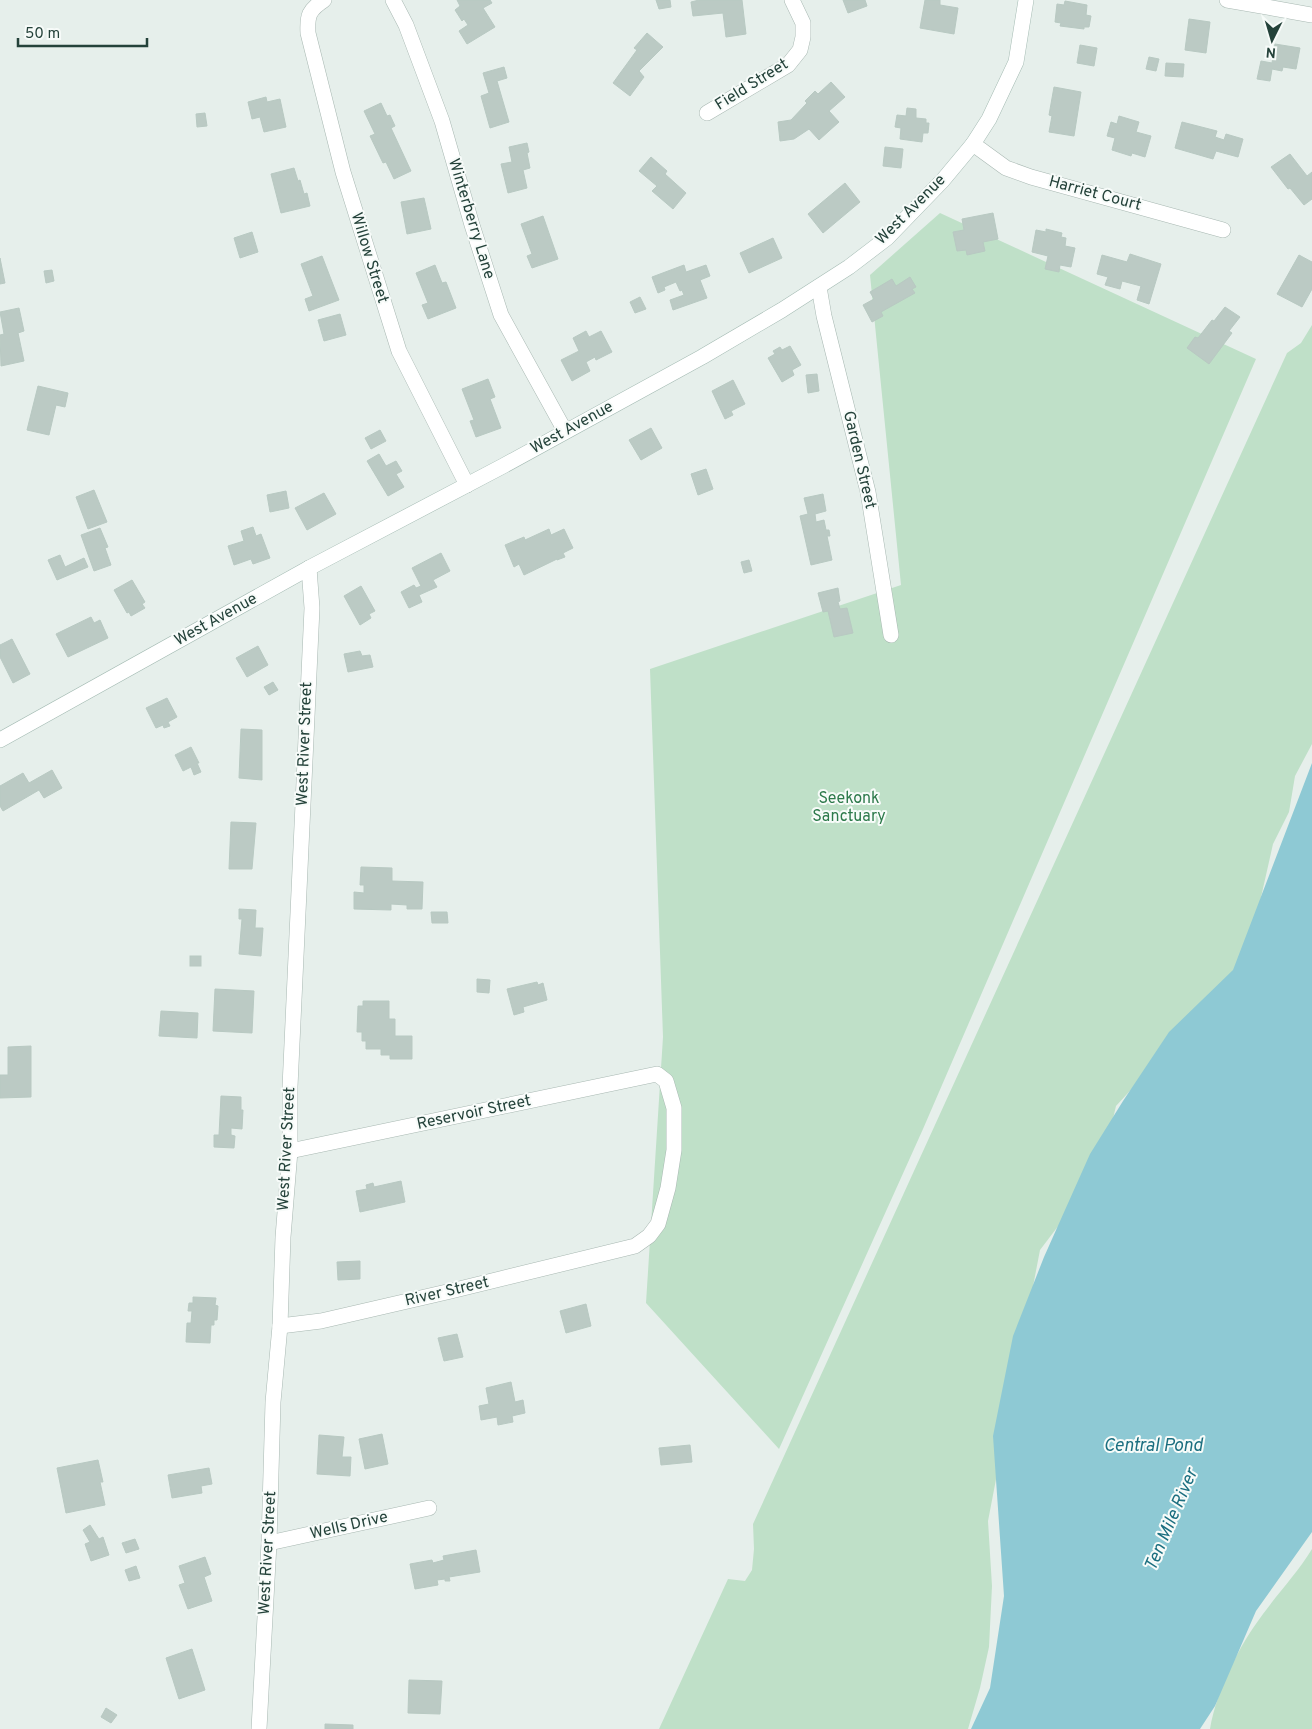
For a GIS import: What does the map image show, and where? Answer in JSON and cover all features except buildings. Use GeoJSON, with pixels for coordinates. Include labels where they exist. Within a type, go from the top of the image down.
{"type":"FeatureCollection","features":[{"type":"Feature","properties":{"kind":"street","name":"Willow Street"},"geometry":{"type":"LineString","coordinates":[[324,0],[312,10],[308,18],[308,33],[343,172],[399,352],[467,485]]}},
{"type":"Feature","properties":{"kind":"street","name":"Winterberry Lane"},"geometry":{"type":"LineString","coordinates":[[393,0],[406,25],[442,121],[500,315],[565,431]]}},
{"type":"Feature","properties":{"kind":"street","name":"Field Street"},"geometry":{"type":"LineString","coordinates":[[707,113],[788,65],[800,50],[803,37],[803,23],[792,0]]}},
{"type":"Feature","properties":{"kind":"street","name":"West Avenue"},"geometry":{"type":"LineString","coordinates":[[0,740],[309,568],[467,485],[702,357],[819,288],[850,267],[887,238],[943,180],[973,144],[989,120],[1016,62],[1026,0]]}},
{"type":"Feature","properties":{"kind":"street"},"geometry":{"type":"LineString","coordinates":[[1227,0],[1312,15]]}},
{"type":"Feature","properties":{"kind":"street","name":"Harriet Court"},"geometry":{"type":"LineString","coordinates":[[973,144],[1006,168],[1031,177],[1224,230]]}},
{"type":"Feature","properties":{"kind":"street","name":"Garden Street"},"geometry":{"type":"LineString","coordinates":[[819,288],[824,316],[868,492],[891,635]]}},
{"type":"Feature","properties":{"kind":"street","name":"West River Street"},"geometry":{"type":"LineString","coordinates":[[259,1729],[269,1543],[273,1402],[280,1326],[283,1237],[290,1151],[291,1068],[312,608],[309,568]]}},
{"type":"Feature","properties":{"kind":"street","name":"Reservoir Street"},"geometry":{"type":"LineString","coordinates":[[290,1151],[657,1074]]}},
{"type":"Feature","properties":{"kind":"street","name":"River Street"},"geometry":{"type":"LineString","coordinates":[[280,1326],[321,1321],[613,1253],[635,1246],[650,1236],[658,1224],[668,1188],[674,1150],[674,1108],[666,1081],[657,1074]]}},
{"type":"Feature","properties":{"kind":"street","name":"Wells Drive"},"geometry":{"type":"LineString","coordinates":[[269,1543],[429,1508]]}},
{"type":"Feature","properties":{"kind":"green space","name":"Seekonk Sanctuary"},"geometry":{"type":"Polygon","coordinates":[[[940,213],[1256,359],[923,1129],[779,1449],[646,1303],[663,1037],[650,669],[901,585],[870,275],[940,213]]]}},
{"type":"Feature","properties":{"kind":"green space"},"geometry":{"type":"Polygon","coordinates":[[[1312,325],[1312,744],[1295,776],[1289,812],[1273,844],[1257,915],[1232,980],[1116,1106],[1109,1136],[1059,1225],[1040,1250],[988,1521],[992,1586],[989,1647],[968,1729],[659,1729],[728,1579],[745,1581],[752,1570],[754,1549],[753,1524],[1287,353],[1301,343],[1312,325]]]}},
{"type":"Feature","properties":{"kind":"green space"},"geometry":{"type":"Polygon","coordinates":[[[1312,1549],[1312,1729],[1210,1729],[1218,1699],[1238,1654],[1254,1626],[1312,1549]]]}},
{"type":"Feature","properties":{"kind":"water","name":"Central Pond"},"geometry":{"type":"Polygon","coordinates":[[[1312,763],[1312,1532],[1256,1611],[1215,1706],[1200,1729],[971,1729],[990,1688],[1004,1596],[993,1436],[1013,1336],[1044,1257],[1090,1154],[1169,1032],[1233,970],[1312,763]]]}},
{"type":"Feature","properties":{"kind":"water label","name":"Ten Mile River"},"geometry":{"type":"Point","coordinates":[1172,1520]}}]}
